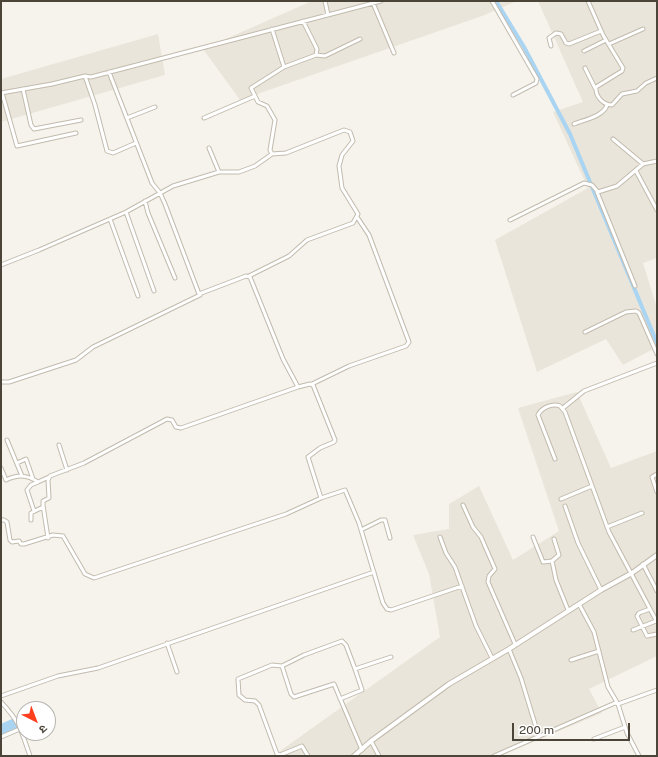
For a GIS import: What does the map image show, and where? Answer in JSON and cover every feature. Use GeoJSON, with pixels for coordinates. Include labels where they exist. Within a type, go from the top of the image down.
{"type":"FeatureCollection","features":[{"type":"Feature","properties":{"kind":"street"},"geometry":{"type":"LineString","coordinates":[[325,1],[328,15]]}},
{"type":"Feature","properties":{"kind":"street"},"geometry":{"type":"LineString","coordinates":[[76,133],[17,146],[2,93],[52,84],[85,76],[91,77],[381,1]]}},
{"type":"Feature","properties":{"kind":"street"},"geometry":{"type":"LineString","coordinates":[[492,1],[537,79],[536,83],[513,95]]}},
{"type":"Feature","properties":{"kind":"street"},"geometry":{"type":"LineString","coordinates":[[588,1],[601,31],[622,65],[623,70],[595,88]]}},
{"type":"Feature","properties":{"kind":"street"},"geometry":{"type":"LineString","coordinates":[[373,3],[394,53]]}},
{"type":"Feature","properties":{"kind":"street"},"geometry":{"type":"LineString","coordinates":[[303,21],[316,49],[316,55]]}},
{"type":"Feature","properties":{"kind":"street"},"geometry":{"type":"LineString","coordinates":[[609,44],[643,29]]}},
{"type":"Feature","properties":{"kind":"street"},"geometry":{"type":"LineString","coordinates":[[272,30],[284,67]]}},
{"type":"Feature","properties":{"kind":"street"},"geometry":{"type":"LineString","coordinates":[[551,46],[549,38],[556,34],[561,34],[566,43],[570,44],[601,31]]}},
{"type":"Feature","properties":{"kind":"street"},"geometry":{"type":"LineString","coordinates":[[272,154],[270,150],[275,120],[267,106],[259,104],[251,88],[252,86],[263,81],[272,73],[284,67],[316,55],[325,56],[360,39]]}},
{"type":"Feature","properties":{"kind":"street"},"geometry":{"type":"LineString","coordinates":[[584,51],[606,40]]}},
{"type":"Feature","properties":{"kind":"street"},"geometry":{"type":"LineString","coordinates":[[585,68],[602,102],[607,105],[614,104],[625,93],[637,91],[646,83],[657,78],[657,83]]}},
{"type":"Feature","properties":{"kind":"street"},"geometry":{"type":"LineString","coordinates":[[109,72],[152,184],[160,193],[200,295]]}},
{"type":"Feature","properties":{"kind":"street"},"geometry":{"type":"LineString","coordinates":[[85,76],[95,105],[107,150],[113,153],[136,143]]}},
{"type":"Feature","properties":{"kind":"street"},"geometry":{"type":"LineString","coordinates":[[23,89],[31,125],[34,129],[81,120]]}},
{"type":"Feature","properties":{"kind":"street"},"geometry":{"type":"LineString","coordinates":[[204,118],[255,96]]}},
{"type":"Feature","properties":{"kind":"street"},"geometry":{"type":"LineString","coordinates":[[574,124],[601,113],[606,110],[607,105]]}},
{"type":"Feature","properties":{"kind":"street"},"geometry":{"type":"LineString","coordinates":[[127,118],[155,107]]}},
{"type":"Feature","properties":{"kind":"street"},"geometry":{"type":"LineString","coordinates":[[1,264],[39,250],[126,212],[179,184],[219,172],[239,172],[255,166],[272,154],[286,152],[344,130],[350,132],[353,141],[342,155],[339,166],[342,188],[357,211],[357,217],[353,223],[307,240],[289,256],[248,276],[200,295],[98,345],[76,360],[9,382],[1,382]]}},
{"type":"Feature","properties":{"kind":"street"},"geometry":{"type":"LineString","coordinates":[[613,139],[643,164]]}},
{"type":"Feature","properties":{"kind":"street"},"geometry":{"type":"LineString","coordinates":[[209,148],[219,172]]}},
{"type":"Feature","properties":{"kind":"street"},"geometry":{"type":"LineString","coordinates":[[597,192],[612,188],[636,171],[643,164],[657,161]]}},
{"type":"Feature","properties":{"kind":"street"},"geometry":{"type":"LineString","coordinates":[[636,171],[657,210]]}},
{"type":"Feature","properties":{"kind":"street"},"geometry":{"type":"LineString","coordinates":[[510,220],[582,184],[590,184],[597,192],[635,286]]}},
{"type":"Feature","properties":{"kind":"street"},"geometry":{"type":"LineString","coordinates":[[145,201],[148,213],[175,278]]}},
{"type":"Feature","properties":{"kind":"street"},"geometry":{"type":"LineString","coordinates":[[126,212],[154,291]]}},
{"type":"Feature","properties":{"kind":"street"},"geometry":{"type":"LineString","coordinates":[[34,511],[27,490],[31,485],[67,470],[167,419],[172,420],[176,427],[181,428],[298,387],[312,384],[340,369],[406,346],[409,342],[369,235],[357,217]]}},
{"type":"Feature","properties":{"kind":"street"},"geometry":{"type":"LineString","coordinates":[[110,218],[138,296]]}},
{"type":"Feature","properties":{"kind":"street"},"geometry":{"type":"LineString","coordinates":[[248,276],[283,359],[298,387]]}},
{"type":"Feature","properties":{"kind":"street"},"geometry":{"type":"LineString","coordinates":[[585,332],[626,312],[636,311],[639,313],[657,354]]}},
{"type":"Feature","properties":{"kind":"street"},"geometry":{"type":"LineString","coordinates":[[563,408],[584,391],[657,363]]}},
{"type":"Feature","properties":{"kind":"street"},"geometry":{"type":"LineString","coordinates":[[312,384],[334,436],[334,442],[320,448],[308,458],[320,498]]}},
{"type":"Feature","properties":{"kind":"street"},"geometry":{"type":"LineString","coordinates":[[555,459],[538,414],[541,410],[554,404],[563,408],[607,527],[620,555],[632,573],[657,621],[633,630]]}},
{"type":"Feature","properties":{"kind":"street"},"geometry":{"type":"LineString","coordinates":[[7,440],[22,476]]}},
{"type":"Feature","properties":{"kind":"street"},"geometry":{"type":"LineString","coordinates":[[59,445],[67,470]]}},
{"type":"Feature","properties":{"kind":"street"},"geometry":{"type":"LineString","coordinates":[[17,463],[26,459],[33,479]]}},
{"type":"Feature","properties":{"kind":"street"},"geometry":{"type":"LineString","coordinates":[[1,468],[6,480],[15,475],[33,479],[38,482]]}},
{"type":"Feature","properties":{"kind":"street"},"geometry":{"type":"LineString","coordinates":[[657,474],[652,477],[657,492]]}},
{"type":"Feature","properties":{"kind":"street"},"geometry":{"type":"LineString","coordinates":[[48,538],[43,501],[49,498],[49,477]]}},
{"type":"Feature","properties":{"kind":"street"},"geometry":{"type":"LineString","coordinates":[[561,499],[592,486]]}},
{"type":"Feature","properties":{"kind":"street"},"geometry":{"type":"LineString","coordinates":[[1,520],[7,522],[12,542],[19,541],[20,544],[24,544],[48,538],[53,535],[63,536],[85,574],[91,577],[97,577],[286,514],[320,498],[343,490],[346,491],[361,530],[384,606],[391,610],[462,586]]}},
{"type":"Feature","properties":{"kind":"street"},"geometry":{"type":"LineString","coordinates":[[463,505],[473,527],[481,537],[495,569],[489,576],[488,582],[515,644]]}},
{"type":"Feature","properties":{"kind":"street"},"geometry":{"type":"LineString","coordinates":[[565,506],[578,543],[601,590]]}},
{"type":"Feature","properties":{"kind":"street"},"geometry":{"type":"LineString","coordinates":[[32,520],[31,514],[43,507]]}},
{"type":"Feature","properties":{"kind":"street"},"geometry":{"type":"LineString","coordinates":[[607,527],[642,513]]}},
{"type":"Feature","properties":{"kind":"street"},"geometry":{"type":"LineString","coordinates":[[361,530],[381,520],[385,520],[390,538]]}},
{"type":"Feature","properties":{"kind":"street"},"geometry":{"type":"LineString","coordinates":[[440,537],[446,553],[455,567],[476,626],[492,658]]}},
{"type":"Feature","properties":{"kind":"street"},"geometry":{"type":"LineString","coordinates":[[533,537],[543,562],[552,561],[559,555],[554,539]]}},
{"type":"Feature","properties":{"kind":"street"},"geometry":{"type":"LineString","coordinates":[[354,756],[363,750],[371,741],[449,684],[509,649],[568,610],[632,573],[657,555]]}},
{"type":"Feature","properties":{"kind":"street"},"geometry":{"type":"LineString","coordinates":[[552,561],[556,580],[568,610]]}},
{"type":"Feature","properties":{"kind":"street"},"geometry":{"type":"LineString","coordinates":[[643,564],[657,591]]}},
{"type":"Feature","properties":{"kind":"street"},"geometry":{"type":"LineString","coordinates":[[1,696],[58,676],[98,668],[374,572]]}},
{"type":"Feature","properties":{"kind":"street"},"geometry":{"type":"LineString","coordinates":[[652,582],[657,580]]}},
{"type":"Feature","properties":{"kind":"street"},"geometry":{"type":"LineString","coordinates":[[580,604],[594,632],[608,687],[618,704],[625,727],[639,756]]}},
{"type":"Feature","properties":{"kind":"street"},"geometry":{"type":"LineString","coordinates":[[650,609],[637,614],[647,636],[657,634]]}},
{"type":"Feature","properties":{"kind":"street"},"geometry":{"type":"LineString","coordinates":[[308,756],[302,746],[280,756],[277,754],[257,703],[245,700],[239,695],[238,679],[272,666],[282,666],[304,655],[342,641],[346,645],[362,690],[340,699]]}},
{"type":"Feature","properties":{"kind":"street"},"geometry":{"type":"LineString","coordinates":[[167,643],[177,672]]}},
{"type":"Feature","properties":{"kind":"street"},"geometry":{"type":"LineString","coordinates":[[509,649],[521,678],[539,737]]}},
{"type":"Feature","properties":{"kind":"street"},"geometry":{"type":"LineString","coordinates":[[571,660],[599,651]]}},
{"type":"Feature","properties":{"kind":"street"},"geometry":{"type":"LineString","coordinates":[[355,669],[391,656]]}},
{"type":"Feature","properties":{"kind":"street"},"geometry":{"type":"LineString","coordinates":[[282,666],[293,696],[334,684],[363,750]]}},
{"type":"Feature","properties":{"kind":"street"},"geometry":{"type":"LineString","coordinates":[[494,756],[615,703],[618,704],[657,690]]}},
{"type":"Feature","properties":{"kind":"street"},"geometry":{"type":"LineString","coordinates":[[1,702],[16,718]]}},
{"type":"Feature","properties":{"kind":"street"},"geometry":{"type":"LineString","coordinates":[[594,739],[625,727]]}},
{"type":"Feature","properties":{"kind":"street"},"geometry":{"type":"LineString","coordinates":[[1,737],[16,731]]}},
{"type":"Feature","properties":{"kind":"street"},"geometry":{"type":"LineString","coordinates":[[26,741],[30,756]]}},
{"type":"Feature","properties":{"kind":"street"},"geometry":{"type":"LineString","coordinates":[[371,741],[379,756]]}},
{"type":"Feature","properties":{"kind":"shaded area"},"geometry":{"type":"Polygon","coordinates":[[[312,1],[517,1],[482,16],[240,100],[203,49],[312,1]]]}},
{"type":"Feature","properties":{"kind":"shaded area"},"geometry":{"type":"Polygon","coordinates":[[[538,1],[657,1],[657,258],[643,263],[657,308],[657,347],[623,365],[606,339],[537,372],[495,240],[588,188],[553,112],[583,102],[538,1]]]}},
{"type":"Feature","properties":{"kind":"shaded area"},"geometry":{"type":"Polygon","coordinates":[[[158,34],[165,75],[1,122],[1,79],[158,34]]]}},
{"type":"Feature","properties":{"kind":"shaded area"},"geometry":{"type":"Polygon","coordinates":[[[577,392],[611,468],[657,451],[657,656],[589,689],[602,713],[500,756],[273,756],[440,637],[429,574],[413,535],[449,529],[449,504],[479,486],[513,560],[559,531],[518,408],[577,392]]]}},
{"type":"Feature","properties":{"kind":"water"},"geometry":{"type":"Polygon","coordinates":[[[14,718],[16,721],[16,730],[1,736],[1,724],[14,718]]]}},
{"type":"Feature","properties":{"kind":"waterway"},"geometry":{"type":"LineString","coordinates":[[496,1],[524,47],[570,134],[657,343]]}}]}
